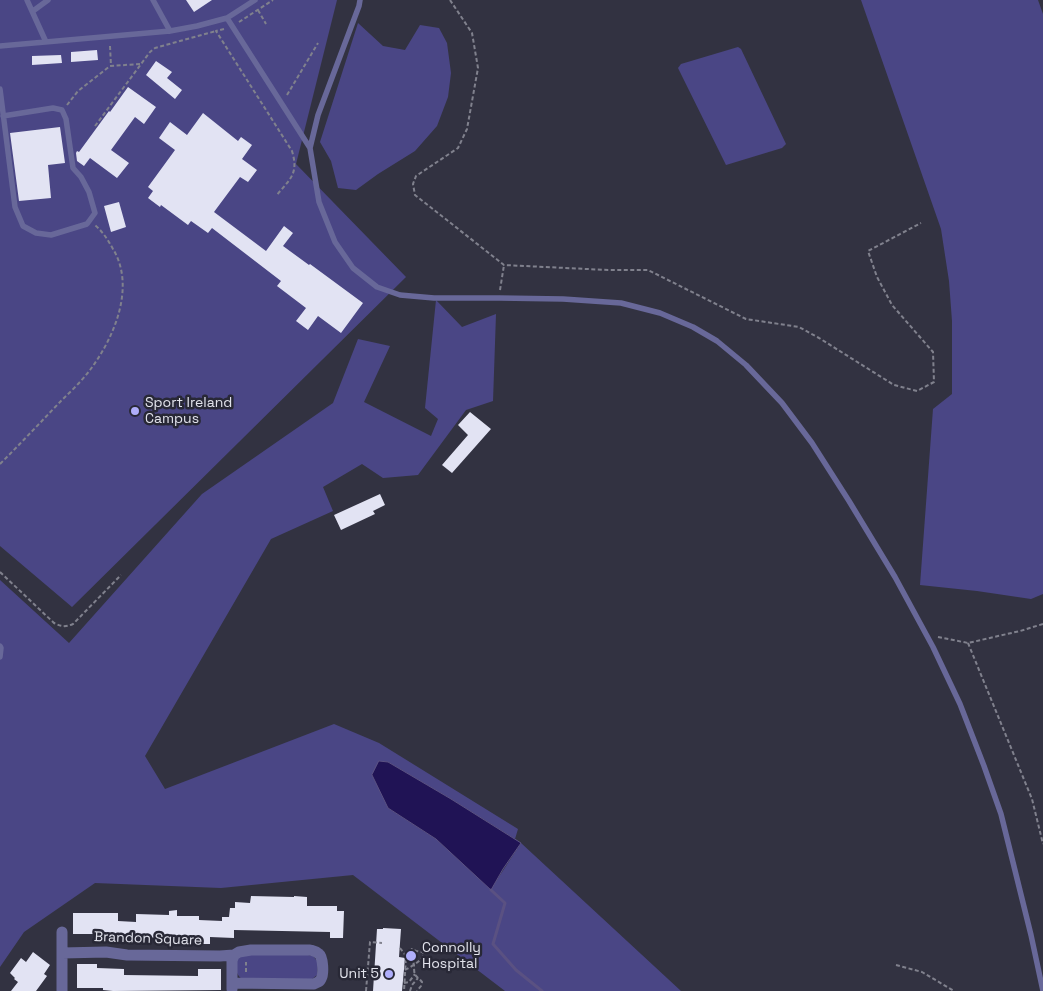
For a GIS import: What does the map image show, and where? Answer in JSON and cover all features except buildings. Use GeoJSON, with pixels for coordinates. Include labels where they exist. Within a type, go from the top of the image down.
{"type":"FeatureCollection","features":[{"type":"Feature","properties":{"kind":"street"},"geometry":{"type":"LineString","coordinates":[[62,932],[62,991]]}},
{"type":"Feature","properties":{"kind":"street","name":"Brandon Square"},"geometry":{"type":"LineString","coordinates":[[62,953],[106,952],[127,955],[220,956],[234,955],[246,950],[310,950],[316,952],[322,959],[322,975],[319,982],[314,984],[246,983],[232,987],[232,961],[234,955]]}},
{"type":"Feature","properties":{"kind":"lane"},"geometry":{"type":"LineString","coordinates":[[27,0],[46,42]]}},
{"type":"Feature","properties":{"kind":"lane"},"geometry":{"type":"LineString","coordinates":[[33,11],[48,0]]}},
{"type":"Feature","properties":{"kind":"lane"},"geometry":{"type":"LineString","coordinates":[[153,0],[170,31]]}},
{"type":"Feature","properties":{"kind":"lane"},"geometry":{"type":"LineString","coordinates":[[0,46],[170,31],[227,18],[254,0]]}},
{"type":"Feature","properties":{"kind":"lane"},"geometry":{"type":"LineString","coordinates":[[360,0],[318,115],[310,148],[319,202],[335,242],[353,268],[377,287],[400,295],[434,298],[563,299],[622,304],[660,313],[694,327],[717,341],[752,371],[782,403],[812,443],[849,501],[895,576],[960,704],[1001,814],[1043,991]]}},
{"type":"Feature","properties":{"kind":"lane"},"geometry":{"type":"LineString","coordinates":[[227,18],[310,148]]}},
{"type":"Feature","properties":{"kind":"lane"},"geometry":{"type":"LineString","coordinates":[[0,88],[3,116],[15,208],[23,226],[36,233],[50,235],[87,224],[95,213],[89,192],[81,177],[73,168],[66,119],[62,110],[53,108],[3,116]]}},
{"type":"Feature","properties":{"kind":"lane"},"geometry":{"type":"LineString","coordinates":[[0,646],[0,657]]}},
{"type":"Feature","properties":{"kind":"path"},"geometry":{"type":"LineString","coordinates":[[95,126],[150,52],[155,48],[228,29],[272,0]]}},
{"type":"Feature","properties":{"kind":"path"},"geometry":{"type":"LineString","coordinates":[[450,0],[472,33],[478,68],[467,128],[458,148],[416,176],[413,184],[415,195],[504,265],[648,270],[746,319],[799,328],[820,338],[894,385],[917,391],[934,382],[934,352],[892,305],[877,276],[868,251],[920,223]]}},
{"type":"Feature","properties":{"kind":"path"},"geometry":{"type":"LineString","coordinates":[[258,10],[266,24]]}},
{"type":"Feature","properties":{"kind":"path"},"geometry":{"type":"LineString","coordinates":[[216,31],[292,151],[294,171],[276,196]]}},
{"type":"Feature","properties":{"kind":"path"},"geometry":{"type":"LineString","coordinates":[[281,103],[318,43]]}},
{"type":"Feature","properties":{"kind":"path"},"geometry":{"type":"LineString","coordinates":[[110,46],[111,66]]}},
{"type":"Feature","properties":{"kind":"path"},"geometry":{"type":"LineString","coordinates":[[62,110],[78,91],[111,66],[141,64]]}},
{"type":"Feature","properties":{"kind":"path"},"geometry":{"type":"LineString","coordinates":[[0,464],[90,369],[108,341],[122,304],[124,285],[119,258],[106,237],[89,221]]}},
{"type":"Feature","properties":{"kind":"path"},"geometry":{"type":"LineString","coordinates":[[500,298],[504,265]]}},
{"type":"Feature","properties":{"kind":"path"},"geometry":{"type":"LineString","coordinates":[[0,572],[54,623],[61,626],[73,624],[121,575]]}},
{"type":"Feature","properties":{"kind":"path"},"geometry":{"type":"LineString","coordinates":[[926,635],[968,643],[1043,624]]}},
{"type":"Feature","properties":{"kind":"path"},"geometry":{"type":"LineString","coordinates":[[968,643],[1032,799],[1043,844]]}},
{"type":"Feature","properties":{"kind":"path"},"geometry":{"type":"LineString","coordinates":[[366,991],[370,942],[382,943]]}},
{"type":"Feature","properties":{"kind":"path"},"geometry":{"type":"LineString","coordinates":[[400,948],[413,961],[415,974],[422,982],[417,991]]}},
{"type":"Feature","properties":{"kind":"path"},"geometry":{"type":"LineString","coordinates":[[404,991],[404,983],[406,956],[412,949],[424,952],[422,959],[405,970]]}},
{"type":"Feature","properties":{"kind":"path"},"geometry":{"type":"LineString","coordinates":[[246,950],[246,983]]}},
{"type":"Feature","properties":{"kind":"path"},"geometry":{"type":"LineString","coordinates":[[896,965],[922,972],[954,991]]}},
{"type":"Feature","properties":{"kind":"path"},"geometry":{"type":"LineString","coordinates":[[404,983],[409,982],[415,974]]}},
{"type":"Feature","properties":{"kind":"path"},"geometry":{"type":"LineString","coordinates":[[410,991],[418,978]]}},
{"type":"Feature","properties":{"kind":"shaded area","name":"Sport Ireland Campus"},"geometry":{"type":"Polygon","coordinates":[[[0,0],[337,0],[296,164],[406,277],[72,607],[0,546],[0,0]]]}},
{"type":"Feature","properties":{"kind":"shaded area"},"geometry":{"type":"Polygon","coordinates":[[[861,0],[1038,0],[1043,14],[1043,594],[1031,599],[920,585],[933,409],[952,394],[952,321],[949,281],[941,229],[861,0]]]}},
{"type":"Feature","properties":{"kind":"shaded area"},"geometry":{"type":"Polygon","coordinates":[[[358,23],[383,46],[405,50],[420,25],[439,28],[447,43],[451,73],[448,97],[437,126],[415,151],[356,190],[338,188],[331,161],[320,142],[358,23]]]}},
{"type":"Feature","properties":{"kind":"shaded area"},"geometry":{"type":"Polygon","coordinates":[[[738,47],[741,49],[786,144],[782,148],[726,165],[678,68],[681,64],[738,47]]]}},
{"type":"Feature","properties":{"kind":"shaded area"},"geometry":{"type":"Polygon","coordinates":[[[436,300],[462,327],[496,314],[493,401],[466,410],[418,475],[383,478],[362,464],[323,487],[333,511],[271,539],[145,756],[165,789],[334,724],[379,743],[518,829],[515,839],[388,762],[388,808],[436,839],[491,889],[521,843],[681,991],[505,991],[353,875],[221,888],[95,883],[24,932],[0,967],[0,580],[69,643],[202,494],[333,403],[358,339],[390,346],[364,402],[431,436],[438,419],[425,408],[436,300]]]}},
{"type":"Feature","properties":{"kind":"shaded area"},"geometry":{"type":"Polygon","coordinates":[[[379,761],[388,762],[521,843],[491,890],[436,839],[388,808],[372,775],[379,761]]]}},
{"type":"Feature","properties":{"kind":"shaded area"},"geometry":{"type":"Polygon","coordinates":[[[245,955],[313,956],[318,962],[317,975],[311,980],[242,979],[236,967],[238,958],[245,955]]]}},
{"type":"Feature","properties":{"kind":"waterway"},"geometry":{"type":"LineString","coordinates":[[491,890],[505,903],[493,944],[516,970],[542,991]]}},
{"type":"Feature","properties":{"kind":"place","name":"Sport Ireland Campus"},"geometry":{"type":"Point","coordinates":[135,411]}},
{"type":"Feature","properties":{"kind":"place","name":"Connolly Hospital"},"geometry":{"type":"Point","coordinates":[411,956]}},
{"type":"Feature","properties":{"kind":"place","name":"Unit 5"},"geometry":{"type":"Point","coordinates":[389,974]}}]}
